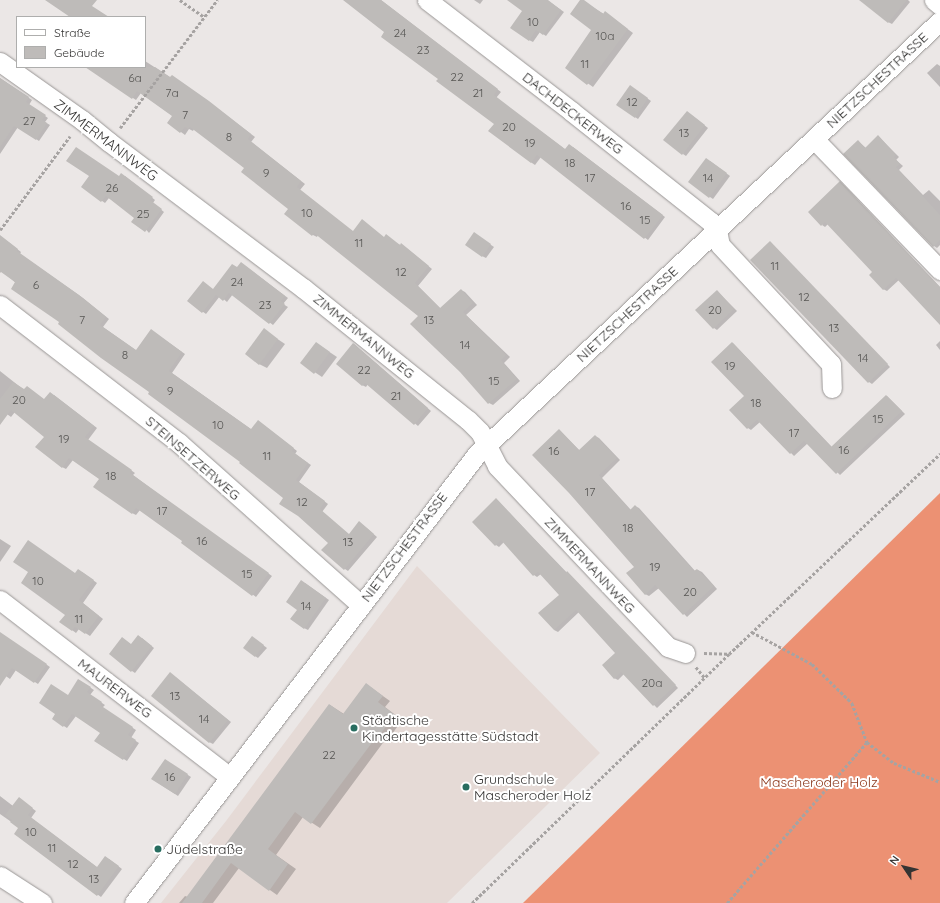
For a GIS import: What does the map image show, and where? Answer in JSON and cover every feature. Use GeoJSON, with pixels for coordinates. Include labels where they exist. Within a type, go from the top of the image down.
{"type":"FeatureCollection","features":[{"type":"Feature","properties":{"kind":"street","name":"DACHDECKERWEG"},"geometry":{"type":"LineString","coordinates":[[427,0],[703,215],[717,230]]}},
{"type":"Feature","properties":{"kind":"street"},"geometry":{"type":"LineString","coordinates":[[934,0],[940,6]]}},
{"type":"Feature","properties":{"kind":"street","name":"NIETZSCHESTRASSE"},"geometry":{"type":"LineString","coordinates":[[134,903],[461,472],[487,443],[717,230],[940,20]]}},
{"type":"Feature","properties":{"kind":"street","name":"ZIMMERMANNWEG"},"geometry":{"type":"LineString","coordinates":[[0,62],[82,120],[333,312],[468,420],[480,432],[487,443],[497,466],[668,647],[685,653]]}},
{"type":"Feature","properties":{"kind":"street","name":"NIETZSCHESTRASSE"},"geometry":{"type":"LineString","coordinates":[[814,139],[940,270]]}},
{"type":"Feature","properties":{"kind":"street"},"geometry":{"type":"LineString","coordinates":[[717,230],[720,244],[831,364],[832,388]]}},
{"type":"Feature","properties":{"kind":"street","name":"STEINSETZERWEG"},"geometry":{"type":"LineString","coordinates":[[0,305],[180,442],[360,605]]}},
{"type":"Feature","properties":{"kind":"street","name":"MAURERWEG"},"geometry":{"type":"LineString","coordinates":[[0,600],[230,777]]}},
{"type":"Feature","properties":{"kind":"street"},"geometry":{"type":"LineString","coordinates":[[0,876],[42,903]]}},
{"type":"Feature","properties":{"kind":"path"},"geometry":{"type":"LineString","coordinates":[[180,0],[204,17]]}},
{"type":"Feature","properties":{"kind":"path"},"geometry":{"type":"LineString","coordinates":[[109,142],[217,0]]}},
{"type":"Feature","properties":{"kind":"path"},"geometry":{"type":"LineString","coordinates":[[0,230],[82,120]]}},
{"type":"Feature","properties":{"kind":"path"},"geometry":{"type":"LineString","coordinates":[[472,903],[729,654],[940,454]]}},
{"type":"Feature","properties":{"kind":"path"},"geometry":{"type":"LineString","coordinates":[[752,632],[812,664],[852,703],[867,742],[894,763],[940,782]]}},
{"type":"Feature","properties":{"kind":"path"},"geometry":{"type":"LineString","coordinates":[[685,653],[729,654]]}},
{"type":"Feature","properties":{"kind":"path"},"geometry":{"type":"LineString","coordinates":[[727,903],[867,742]]}},
{"type":"Feature","properties":{"kind":"shaded area","name":"Grundschule Mascheroder Holz"},"geometry":{"type":"Polygon","coordinates":[[[417,566],[600,753],[447,903],[161,903],[226,821],[417,566]]]}},
{"type":"Feature","properties":{"kind":"green space","name":"Mascheroder Holz"},"geometry":{"type":"Polygon","coordinates":[[[940,493],[940,903],[523,903],[940,493]]]}},
{"type":"Feature","properties":{"kind":"building"},"geometry":{"type":"Polygon","coordinates":[[[45,0],[97,0],[92,6],[107,16],[69,16],[45,0]]]}},
{"type":"Feature","properties":{"kind":"building"},"geometry":{"type":"Polygon","coordinates":[[[343,0],[381,0],[498,89],[494,95],[565,149],[569,144],[663,215],[644,239],[537,155],[531,163],[488,131],[494,124],[436,81],[438,79],[381,37],[384,32],[343,0]]]}},
{"type":"Feature","properties":{"kind":"building"},"geometry":{"type":"Polygon","coordinates":[[[507,0],[548,0],[561,10],[543,35],[536,30],[529,41],[510,28],[522,11],[507,0]]]}},
{"type":"Feature","properties":{"kind":"building"},"geometry":{"type":"Polygon","coordinates":[[[580,0],[584,0],[603,14],[605,11],[628,29],[587,85],[565,68],[591,30],[570,14],[580,0]]]}},
{"type":"Feature","properties":{"kind":"building"},"geometry":{"type":"Polygon","coordinates":[[[859,0],[907,0],[888,23],[859,0]]]}},
{"type":"Feature","properties":{"kind":"building"},"geometry":{"type":"Polygon","coordinates":[[[155,67],[170,77],[172,75],[209,101],[251,134],[248,139],[301,181],[297,187],[353,231],[362,219],[384,237],[386,234],[400,245],[401,243],[429,266],[415,283],[440,308],[461,289],[473,303],[463,312],[506,355],[501,360],[517,379],[488,404],[460,372],[410,324],[418,316],[314,233],[312,236],[284,214],[288,209],[241,172],[244,168],[190,127],[188,129],[185,127],[180,133],[167,123],[172,116],[137,91],[132,99],[86,68],[155,67]]]}},
{"type":"Feature","properties":{"kind":"building"},"geometry":{"type":"Polygon","coordinates":[[[0,78],[29,97],[26,102],[46,115],[42,120],[47,123],[36,140],[14,126],[0,147],[0,78]]]}},
{"type":"Feature","properties":{"kind":"building"},"geometry":{"type":"Polygon","coordinates":[[[630,85],[648,98],[635,118],[616,105],[630,85]]]}},
{"type":"Feature","properties":{"kind":"building"},"geometry":{"type":"Polygon","coordinates":[[[687,111],[705,125],[682,155],[663,140],[687,111]]]}},
{"type":"Feature","properties":{"kind":"building"},"geometry":{"type":"Polygon","coordinates":[[[878,135],[896,155],[894,157],[900,164],[896,167],[940,215],[940,240],[933,247],[843,154],[858,140],[865,148],[878,135]]]}},
{"type":"Feature","properties":{"kind":"building"},"geometry":{"type":"Polygon","coordinates":[[[76,147],[119,176],[121,173],[153,197],[150,200],[162,209],[145,232],[131,222],[134,218],[106,196],[101,202],[81,187],[89,176],[66,161],[76,147]]]}},
{"type":"Feature","properties":{"kind":"building"},"geometry":{"type":"Polygon","coordinates":[[[706,158],[727,173],[709,198],[688,182],[706,158]]]}},
{"type":"Feature","properties":{"kind":"building"},"geometry":{"type":"Polygon","coordinates":[[[840,181],[940,287],[940,325],[896,278],[883,290],[869,275],[872,272],[825,222],[821,226],[808,212],[840,181]]]}},
{"type":"Feature","properties":{"kind":"building"},"geometry":{"type":"Polygon","coordinates":[[[474,232],[491,244],[482,257],[465,245],[474,232]]]}},
{"type":"Feature","properties":{"kind":"building"},"geometry":{"type":"Polygon","coordinates":[[[0,235],[18,249],[17,251],[79,295],[106,317],[100,325],[136,350],[151,329],[182,352],[169,371],[251,429],[258,420],[294,448],[292,451],[308,463],[296,480],[325,501],[320,509],[349,534],[359,521],[374,534],[344,570],[321,550],[328,543],[298,516],[279,504],[283,498],[239,463],[240,462],[148,394],[149,392],[101,358],[58,324],[59,322],[11,289],[15,282],[1,272],[0,273],[0,235]]]}},
{"type":"Feature","properties":{"kind":"building"},"geometry":{"type":"Polygon","coordinates":[[[770,241],[888,364],[868,383],[750,260],[770,241]]]}},
{"type":"Feature","properties":{"kind":"building"},"geometry":{"type":"Polygon","coordinates":[[[241,262],[285,296],[281,301],[285,304],[269,324],[229,293],[223,301],[216,295],[202,313],[187,301],[203,281],[213,289],[232,264],[237,267],[241,262]]]}},
{"type":"Feature","properties":{"kind":"building"},"geometry":{"type":"Polygon","coordinates":[[[717,290],[734,309],[713,329],[695,310],[717,290]]]}},
{"type":"Feature","properties":{"kind":"building"},"geometry":{"type":"Polygon","coordinates":[[[264,328],[278,339],[259,365],[245,354],[264,328]]]}},
{"type":"Feature","properties":{"kind":"building"},"geometry":{"type":"Polygon","coordinates":[[[316,342],[330,352],[314,374],[300,363],[316,342]]]}},
{"type":"Feature","properties":{"kind":"building"},"geometry":{"type":"Polygon","coordinates":[[[732,342],[831,447],[886,395],[902,411],[836,474],[804,441],[790,454],[757,420],[747,429],[729,410],[744,396],[711,362],[732,342]]]}},
{"type":"Feature","properties":{"kind":"building"},"geometry":{"type":"Polygon","coordinates":[[[353,343],[428,408],[414,425],[365,383],[362,386],[336,364],[353,343]]]}},
{"type":"Feature","properties":{"kind":"building"},"geometry":{"type":"Polygon","coordinates":[[[13,382],[24,389],[27,386],[44,399],[50,392],[94,426],[85,437],[132,470],[130,473],[269,573],[252,596],[181,543],[182,541],[136,508],[132,514],[93,487],[99,479],[69,458],[62,468],[35,447],[44,437],[11,410],[0,425],[0,399],[13,382]]]}},
{"type":"Feature","properties":{"kind":"building"},"geometry":{"type":"Polygon","coordinates":[[[559,429],[579,450],[595,435],[617,458],[599,475],[630,510],[635,505],[694,571],[697,569],[714,586],[683,615],[655,585],[645,595],[626,573],[634,567],[569,493],[532,455],[559,429]]]}},
{"type":"Feature","properties":{"kind":"building"},"geometry":{"type":"Polygon","coordinates":[[[496,498],[566,573],[567,571],[676,685],[653,706],[621,672],[614,679],[602,665],[615,653],[576,610],[554,630],[538,613],[559,595],[538,572],[533,576],[501,540],[495,546],[472,522],[496,498]]]}},
{"type":"Feature","properties":{"kind":"building"},"geometry":{"type":"Polygon","coordinates":[[[28,540],[75,573],[78,569],[94,580],[79,600],[99,616],[85,634],[75,627],[72,631],[59,622],[65,615],[21,583],[28,572],[13,562],[28,540]]]}},
{"type":"Feature","properties":{"kind":"building"},"geometry":{"type":"Polygon","coordinates":[[[301,580],[326,598],[304,629],[290,619],[297,610],[286,602],[301,580]]]}},
{"type":"Feature","properties":{"kind":"building"},"geometry":{"type":"Polygon","coordinates":[[[0,632],[47,664],[34,683],[12,668],[0,686],[0,632]]]}},
{"type":"Feature","properties":{"kind":"building"},"geometry":{"type":"Polygon","coordinates":[[[138,635],[152,646],[131,672],[109,654],[122,637],[131,644],[138,635]]]}},
{"type":"Feature","properties":{"kind":"building"},"geometry":{"type":"Polygon","coordinates":[[[252,636],[264,645],[255,657],[243,648],[252,636]]]}},
{"type":"Feature","properties":{"kind":"building"},"geometry":{"type":"Polygon","coordinates":[[[170,672],[228,720],[209,743],[151,696],[170,672]]]}},
{"type":"Feature","properties":{"kind":"building"},"geometry":{"type":"Polygon","coordinates":[[[78,679],[91,687],[87,692],[102,702],[100,705],[133,727],[128,735],[136,740],[123,760],[94,741],[100,733],[72,714],[63,727],[52,719],[55,714],[39,703],[51,684],[68,695],[78,679]]]}},
{"type":"Feature","properties":{"kind":"building"},"geometry":{"type":"Polygon","coordinates":[[[366,683],[383,696],[378,702],[395,715],[381,733],[380,732],[311,824],[295,812],[268,849],[288,864],[269,891],[231,863],[202,903],[182,903],[329,704],[343,714],[366,683]]]}},
{"type":"Feature","properties":{"kind":"building"},"geometry":{"type":"Polygon","coordinates":[[[165,759],[188,774],[175,794],[151,779],[165,759]]]}},
{"type":"Feature","properties":{"kind":"building"},"geometry":{"type":"Polygon","coordinates":[[[19,797],[33,808],[28,815],[97,867],[105,856],[119,866],[97,896],[14,834],[18,828],[10,822],[12,820],[5,815],[19,797]]]}},
{"type":"Feature","properties":{"kind":"place","name":"Städtische Kindertagesstätte Südstadt"},"geometry":{"type":"Point","coordinates":[354,728]}},
{"type":"Feature","properties":{"kind":"place","name":"Grundschule Mascheroder Holz"},"geometry":{"type":"Point","coordinates":[466,787]}},
{"type":"Feature","properties":{"kind":"place","name":"Jüdelstraße"},"geometry":{"type":"Point","coordinates":[158,849]}}]}
